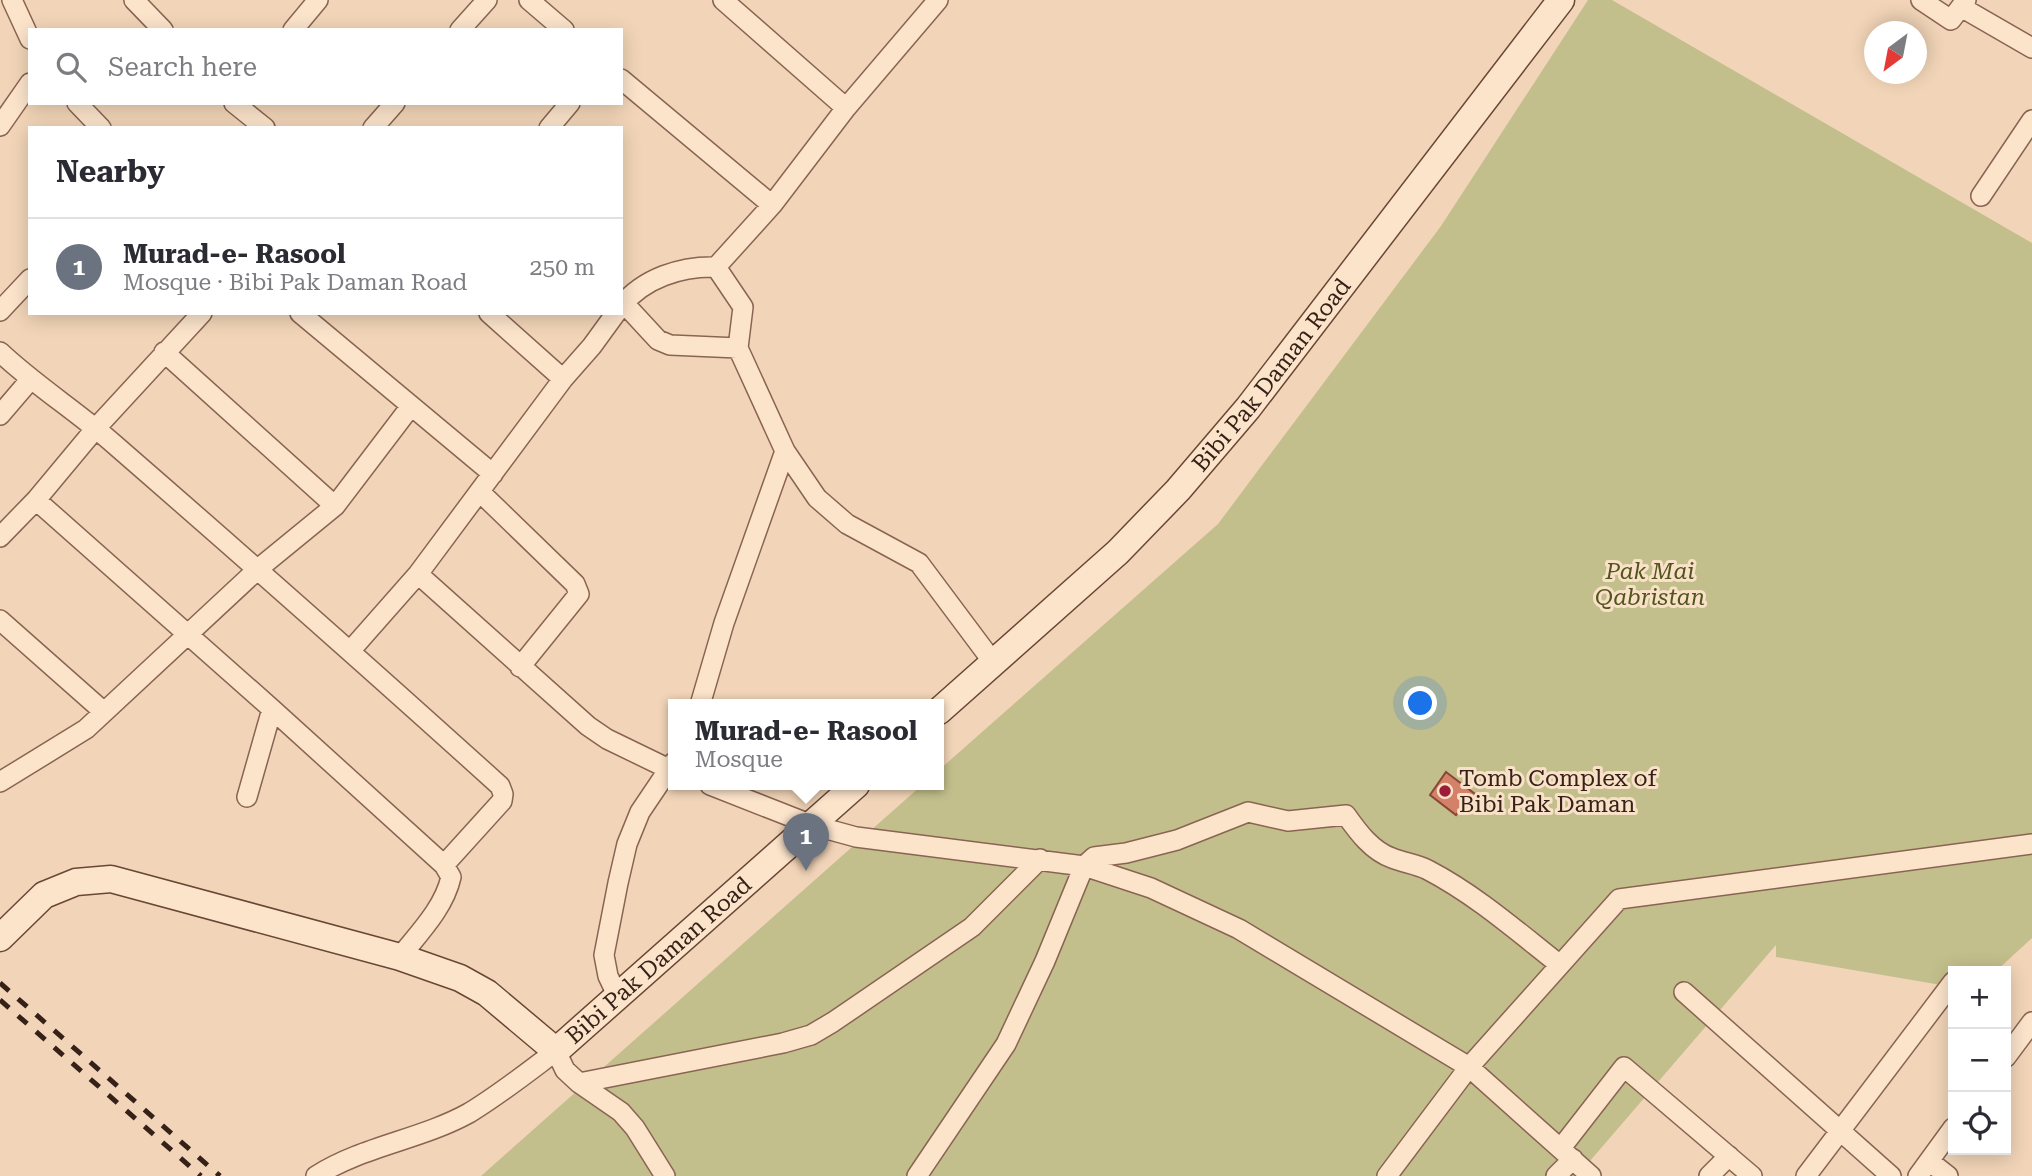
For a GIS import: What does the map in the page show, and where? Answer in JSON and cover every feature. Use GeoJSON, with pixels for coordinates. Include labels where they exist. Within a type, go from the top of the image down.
{"type":"FeatureCollection","features":[{"type":"Feature","properties":{"kind":"street"},"geometry":{"type":"LineString","coordinates":[[12,0],[28,35]]}},
{"type":"Feature","properties":{"kind":"street"},"geometry":{"type":"LineString","coordinates":[[134,0],[161,28]]}},
{"type":"Feature","properties":{"kind":"street"},"geometry":{"type":"LineString","coordinates":[[295,28],[318,0]]}},
{"type":"Feature","properties":{"kind":"street"},"geometry":{"type":"LineString","coordinates":[[462,28],[486,0]]}},
{"type":"Feature","properties":{"kind":"street"},"geometry":{"type":"LineString","coordinates":[[530,0],[562,28]]}},
{"type":"Feature","properties":{"kind":"street"},"geometry":{"type":"LineString","coordinates":[[723,0],[846,108]]}},
{"type":"Feature","properties":{"kind":"street","name":"Bibi Pak Daman Road"},"geometry":{"type":"LineString","coordinates":[[944,706],[1118,552],[1178,490],[1248,408],[1562,0]]}},
{"type":"Feature","properties":{"kind":"street"},"geometry":{"type":"LineString","coordinates":[[1921,0],[1951,20],[1963,4],[2032,48]]}},
{"type":"Feature","properties":{"kind":"street"},"geometry":{"type":"LineString","coordinates":[[716,267],[772,205],[846,108],[934,1]]}},
{"type":"Feature","properties":{"kind":"street"},"geometry":{"type":"LineString","coordinates":[[623,81],[772,205]]}},
{"type":"Feature","properties":{"kind":"street"},"geometry":{"type":"LineString","coordinates":[[0,126],[28,86]]}},
{"type":"Feature","properties":{"kind":"street"},"geometry":{"type":"LineString","coordinates":[[79,105],[99,126]]}},
{"type":"Feature","properties":{"kind":"street"},"geometry":{"type":"LineString","coordinates":[[236,105],[263,126]]}},
{"type":"Feature","properties":{"kind":"street"},"geometry":{"type":"LineString","coordinates":[[375,126],[393,105]]}},
{"type":"Feature","properties":{"kind":"street"},"geometry":{"type":"LineString","coordinates":[[551,126],[568,105]]}},
{"type":"Feature","properties":{"kind":"street"},"geometry":{"type":"LineString","coordinates":[[1981,196],[2032,120]]}},
{"type":"Feature","properties":{"kind":"street"},"geometry":{"type":"LineString","coordinates":[[623,304],[642,287],[669,272],[700,266],[716,267]]}},
{"type":"Feature","properties":{"kind":"street"},"geometry":{"type":"LineString","coordinates":[[716,267],[743,307],[738,348],[785,451],[817,498],[848,524],[919,563],[993,662]]}},
{"type":"Feature","properties":{"kind":"street"},"geometry":{"type":"LineString","coordinates":[[0,311],[28,281]]}},
{"type":"Feature","properties":{"kind":"street"},"geometry":{"type":"LineString","coordinates":[[623,308],[659,340],[670,345],[738,348]]}},
{"type":"Feature","properties":{"kind":"street"},"geometry":{"type":"LineString","coordinates":[[0,537],[200,315]]}},
{"type":"Feature","properties":{"kind":"street"},"geometry":{"type":"LineString","coordinates":[[302,315],[493,474]]}},
{"type":"Feature","properties":{"kind":"street"},"geometry":{"type":"LineString","coordinates":[[491,315],[563,379]]}},
{"type":"Feature","properties":{"kind":"street"},"geometry":{"type":"LineString","coordinates":[[351,650],[418,574],[563,379],[614,315]]}},
{"type":"Feature","properties":{"kind":"street"},"geometry":{"type":"LineString","coordinates":[[0,352],[30,380],[96,428],[351,650],[500,786],[502,801],[444,866]]}},
{"type":"Feature","properties":{"kind":"street"},"geometry":{"type":"LineString","coordinates":[[164,352],[335,506]]}},
{"type":"Feature","properties":{"kind":"street"},"geometry":{"type":"LineString","coordinates":[[0,415],[30,380]]}},
{"type":"Feature","properties":{"kind":"street"},"geometry":{"type":"LineString","coordinates":[[0,782],[86,729],[258,569],[335,506],[411,406]]}},
{"type":"Feature","properties":{"kind":"street"},"geometry":{"type":"LineString","coordinates":[[702,699],[732,601],[785,451]]}},
{"type":"Feature","properties":{"kind":"street"},"geometry":{"type":"LineString","coordinates":[[480,492],[566,574],[579,594],[520,667]]}},
{"type":"Feature","properties":{"kind":"street"},"geometry":{"type":"LineString","coordinates":[[36,500],[444,866],[451,877],[448,889],[437,909],[400,957]]}},
{"type":"Feature","properties":{"kind":"street"},"geometry":{"type":"LineString","coordinates":[[418,574],[520,667],[607,739],[668,766]]}},
{"type":"Feature","properties":{"kind":"street"},"geometry":{"type":"LineString","coordinates":[[0,620],[104,712]]}},
{"type":"Feature","properties":{"kind":"street"},"geometry":{"type":"LineString","coordinates":[[247,797],[272,709]]}},
{"type":"Feature","properties":{"kind":"street"},"geometry":{"type":"LineString","coordinates":[[617,995],[608,976],[604,955],[618,883],[627,844],[640,812],[668,774]]}},
{"type":"Feature","properties":{"kind":"street"},"geometry":{"type":"LineString","coordinates":[[723,790],[812,825],[856,836],[1084,866],[1151,888],[1239,929],[1469,1067],[1591,1176]]}},
{"type":"Feature","properties":{"kind":"street","name":"Bibi Pak Daman Road"},"geometry":{"type":"LineString","coordinates":[[556,1051],[850,790]]}},
{"type":"Feature","properties":{"kind":"street"},"geometry":{"type":"LineString","coordinates":[[917,1176],[1006,1044],[1045,961],[1084,866],[1094,857],[1126,853],[1177,840],[1248,812],[1288,821],[1346,815],[1376,849],[1390,858],[1427,869],[1497,916],[1560,965]]}},
{"type":"Feature","properties":{"kind":"street"},"geometry":{"type":"LineString","coordinates":[[1387,1176],[1469,1067],[1619,899],[2032,844]]}},
{"type":"Feature","properties":{"kind":"street"},"geometry":{"type":"LineString","coordinates":[[579,1083],[770,1046],[811,1035],[887,987],[972,927],[1040,859]]}},
{"type":"Feature","properties":{"kind":"street"},"geometry":{"type":"LineString","coordinates":[[0,938],[44,895],[76,882],[111,879],[400,957],[460,978],[487,993],[556,1051],[565,1070],[579,1083],[621,1112],[635,1128],[665,1176]]}},
{"type":"Feature","properties":{"kind":"street"},"geometry":{"type":"LineString","coordinates":[[1806,1176],[1948,989]]}},
{"type":"Feature","properties":{"kind":"street"},"geometry":{"type":"LineString","coordinates":[[1684,992],[1891,1176]]}},
{"type":"Feature","properties":{"kind":"street"},"geometry":{"type":"LineString","coordinates":[[2011,1050],[2032,1022]]}},
{"type":"Feature","properties":{"kind":"street"},"geometry":{"type":"LineString","coordinates":[[325,1174],[370,1149],[410,1139],[468,1113],[556,1051]]}},
{"type":"Feature","properties":{"kind":"street"},"geometry":{"type":"LineString","coordinates":[[1556,1176],[1567,1153],[1624,1067],[1752,1176]]}},
{"type":"Feature","properties":{"kind":"street"},"geometry":{"type":"LineString","coordinates":[[1948,1135],[1924,1169],[1948,1176]]}},
{"type":"Feature","properties":{"kind":"street"},"geometry":{"type":"LineString","coordinates":[[1709,1176],[1729,1156]]}},
{"type":"Feature","properties":{"kind":"green space","name":"Pak Mai Qabristan"},"geometry":{"type":"Polygon","coordinates":[[[1588,0],[1612,0],[2032,243],[2032,938],[2001,966],[1948,966],[1948,986],[1776,957],[1776,945],[1577,1176],[481,1176],[916,790],[944,790],[944,766],[1218,524],[1441,226],[1588,0]]]}},
{"type":"Feature","properties":{"kind":"building"},"geometry":{"type":"Polygon","coordinates":[[[1446,772],[1479,797],[1471,807],[1466,803],[1456,815],[1430,795],[1446,772]]]}},
{"type":"Feature","properties":{"kind":"railway"},"geometry":{"type":"LineString","coordinates":[[0,983],[220,1176]]}},
{"type":"Feature","properties":{"kind":"railway"},"geometry":{"type":"LineString","coordinates":[[0,1000],[201,1176]]}},
{"type":"Feature","properties":{"kind":"place","name":"Tomb Complex of Bibi Pak Daman"},"geometry":{"type":"Point","coordinates":[1445,791]}},
{"type":"Feature","properties":{"kind":"place","name":"Murad-e- Rasool"},"geometry":{"type":"Point","coordinates":[806,871]}}]}
